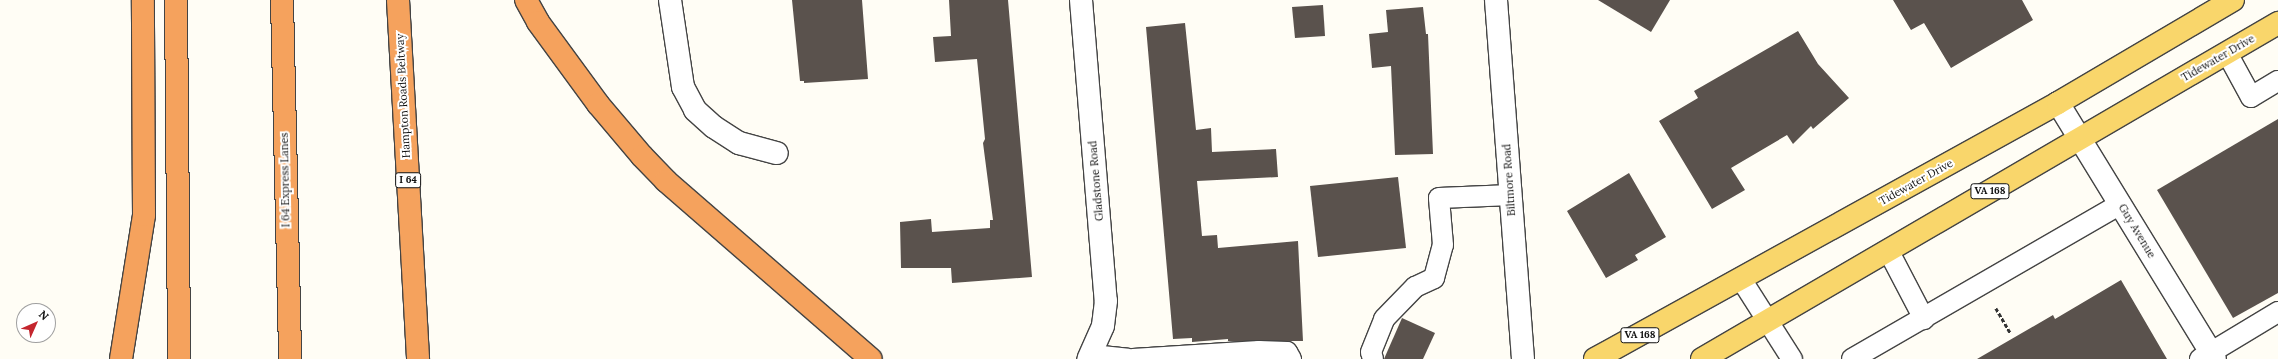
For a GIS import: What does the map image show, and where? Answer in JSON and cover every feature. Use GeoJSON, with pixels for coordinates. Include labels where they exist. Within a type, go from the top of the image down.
{"type":"FeatureCollection","features":[{"type":"Feature","properties":{"kind":"highway"},"geometry":{"type":"LineString","coordinates":[[121,359],[144,215],[143,0]]}},
{"type":"Feature","properties":{"kind":"highway"},"geometry":{"type":"LineString","coordinates":[[176,0],[179,359]]}},
{"type":"Feature","properties":{"kind":"highway","name":"I 64 Express Lanes"},"geometry":{"type":"LineString","coordinates":[[282,0],[290,359]]}},
{"type":"Feature","properties":{"kind":"highway","name":"Hampton Roads Beltway"},"geometry":{"type":"LineString","coordinates":[[398,0],[418,359]]}},
{"type":"Feature","properties":{"kind":"highway"},"geometry":{"type":"LineString","coordinates":[[526,0],[538,22],[598,104],[666,181],[871,359]]}},
{"type":"Feature","properties":{"kind":"main road","name":"Tidewater Drive"},"geometry":{"type":"LineString","coordinates":[[1595,359],[1742,280],[2058,103],[2233,0]]}},
{"type":"Feature","properties":{"kind":"main road","name":"Tidewater Drive"},"geometry":{"type":"LineString","coordinates":[[1702,359],[2278,23]]}},
{"type":"Feature","properties":{"kind":"street"},"geometry":{"type":"LineString","coordinates":[[670,0],[683,87],[695,110],[714,128],[739,143],[777,153]]}},
{"type":"Feature","properties":{"kind":"street","name":"Gladstone Road"},"geometry":{"type":"LineString","coordinates":[[1081,0],[1106,301],[1102,326],[1090,357]]}},
{"type":"Feature","properties":{"kind":"street","name":"Biltmore Road"},"geometry":{"type":"LineString","coordinates":[[1496,0],[1523,359]]}},
{"type":"Feature","properties":{"kind":"street","name":"Guy Avenue"},"geometry":{"type":"LineString","coordinates":[[2058,103],[2121,204],[2209,357]]}},
{"type":"Feature","properties":{"kind":"lane"},"geometry":{"type":"LineString","coordinates":[[2227,53],[2251,97],[2278,81]]}},
{"type":"Feature","properties":{"kind":"lane"},"geometry":{"type":"LineString","coordinates":[[1373,359],[1371,352],[1384,318],[1415,286],[1434,278],[1443,245],[1439,198],[1511,195]]}},
{"type":"Feature","properties":{"kind":"lane"},"geometry":{"type":"LineString","coordinates":[[1852,359],[1924,319],[2121,204]]}},
{"type":"Feature","properties":{"kind":"lane"},"geometry":{"type":"LineString","coordinates":[[1888,250],[1924,319]]}},
{"type":"Feature","properties":{"kind":"lane"},"geometry":{"type":"LineString","coordinates":[[1742,280],[1792,359]]}},
{"type":"Feature","properties":{"kind":"lane"},"geometry":{"type":"LineString","coordinates":[[2209,357],[2278,312]]}},
{"type":"Feature","properties":{"kind":"lane"},"geometry":{"type":"LineString","coordinates":[[1133,359],[1259,351],[1288,352],[1291,359]]}},
{"type":"Feature","properties":{"kind":"lane"},"geometry":{"type":"LineString","coordinates":[[1090,357],[1128,359]]}},
{"type":"Feature","properties":{"kind":"building"},"geometry":{"type":"Polygon","coordinates":[[[792,0],[862,0],[868,79],[804,83],[804,81],[800,81],[792,0]]]}},
{"type":"Feature","properties":{"kind":"building"},"geometry":{"type":"Polygon","coordinates":[[[949,0],[1008,0],[1032,277],[952,283],[951,268],[901,268],[900,222],[931,219],[932,232],[990,228],[990,220],[993,220],[983,143],[985,139],[977,59],[935,62],[933,37],[951,36],[949,0]]]}},
{"type":"Feature","properties":{"kind":"building"},"geometry":{"type":"Polygon","coordinates":[[[1598,0],[1670,0],[1651,32],[1598,0]]]}},
{"type":"Feature","properties":{"kind":"building"},"geometry":{"type":"Polygon","coordinates":[[[1893,0],[2022,0],[2033,20],[1951,68],[1924,23],[1911,30],[1893,0]]]}},
{"type":"Feature","properties":{"kind":"building"},"geometry":{"type":"Polygon","coordinates":[[[1323,5],[1325,36],[1295,38],[1292,7],[1323,5]]]}},
{"type":"Feature","properties":{"kind":"building"},"geometry":{"type":"Polygon","coordinates":[[[1423,7],[1426,34],[1428,34],[1433,154],[1395,155],[1391,66],[1372,68],[1369,34],[1388,32],[1386,10],[1423,7]]]}},
{"type":"Feature","properties":{"kind":"building"},"geometry":{"type":"Polygon","coordinates":[[[1185,23],[1196,130],[1211,128],[1212,152],[1276,149],[1278,177],[1197,181],[1202,236],[1217,235],[1218,248],[1298,241],[1303,341],[1228,341],[1228,339],[1192,342],[1192,338],[1173,339],[1146,27],[1185,23]]]}},
{"type":"Feature","properties":{"kind":"building"},"geometry":{"type":"Polygon","coordinates":[[[1798,31],[1818,64],[1849,98],[1813,129],[1811,126],[1793,144],[1787,135],[1731,168],[1745,190],[1712,209],[1659,121],[1698,98],[1694,91],[1798,31]]]}},
{"type":"Feature","properties":{"kind":"building"},"geometry":{"type":"Polygon","coordinates":[[[2278,119],[2278,293],[2233,318],[2157,190],[2278,119]]]}},
{"type":"Feature","properties":{"kind":"building"},"geometry":{"type":"Polygon","coordinates":[[[1629,173],[1666,237],[1635,255],[1638,260],[1606,278],[1567,211],[1629,173]]]}},
{"type":"Feature","properties":{"kind":"building"},"geometry":{"type":"Polygon","coordinates":[[[1398,177],[1406,248],[1318,257],[1310,186],[1398,177]]]}},
{"type":"Feature","properties":{"kind":"building"},"geometry":{"type":"Polygon","coordinates":[[[2121,280],[2167,359],[1977,359],[2053,315],[2055,319],[2121,280]]]}},
{"type":"Feature","properties":{"kind":"building"},"geometry":{"type":"Polygon","coordinates":[[[1402,318],[1435,333],[1423,359],[1384,359],[1402,318]]]}}]}
